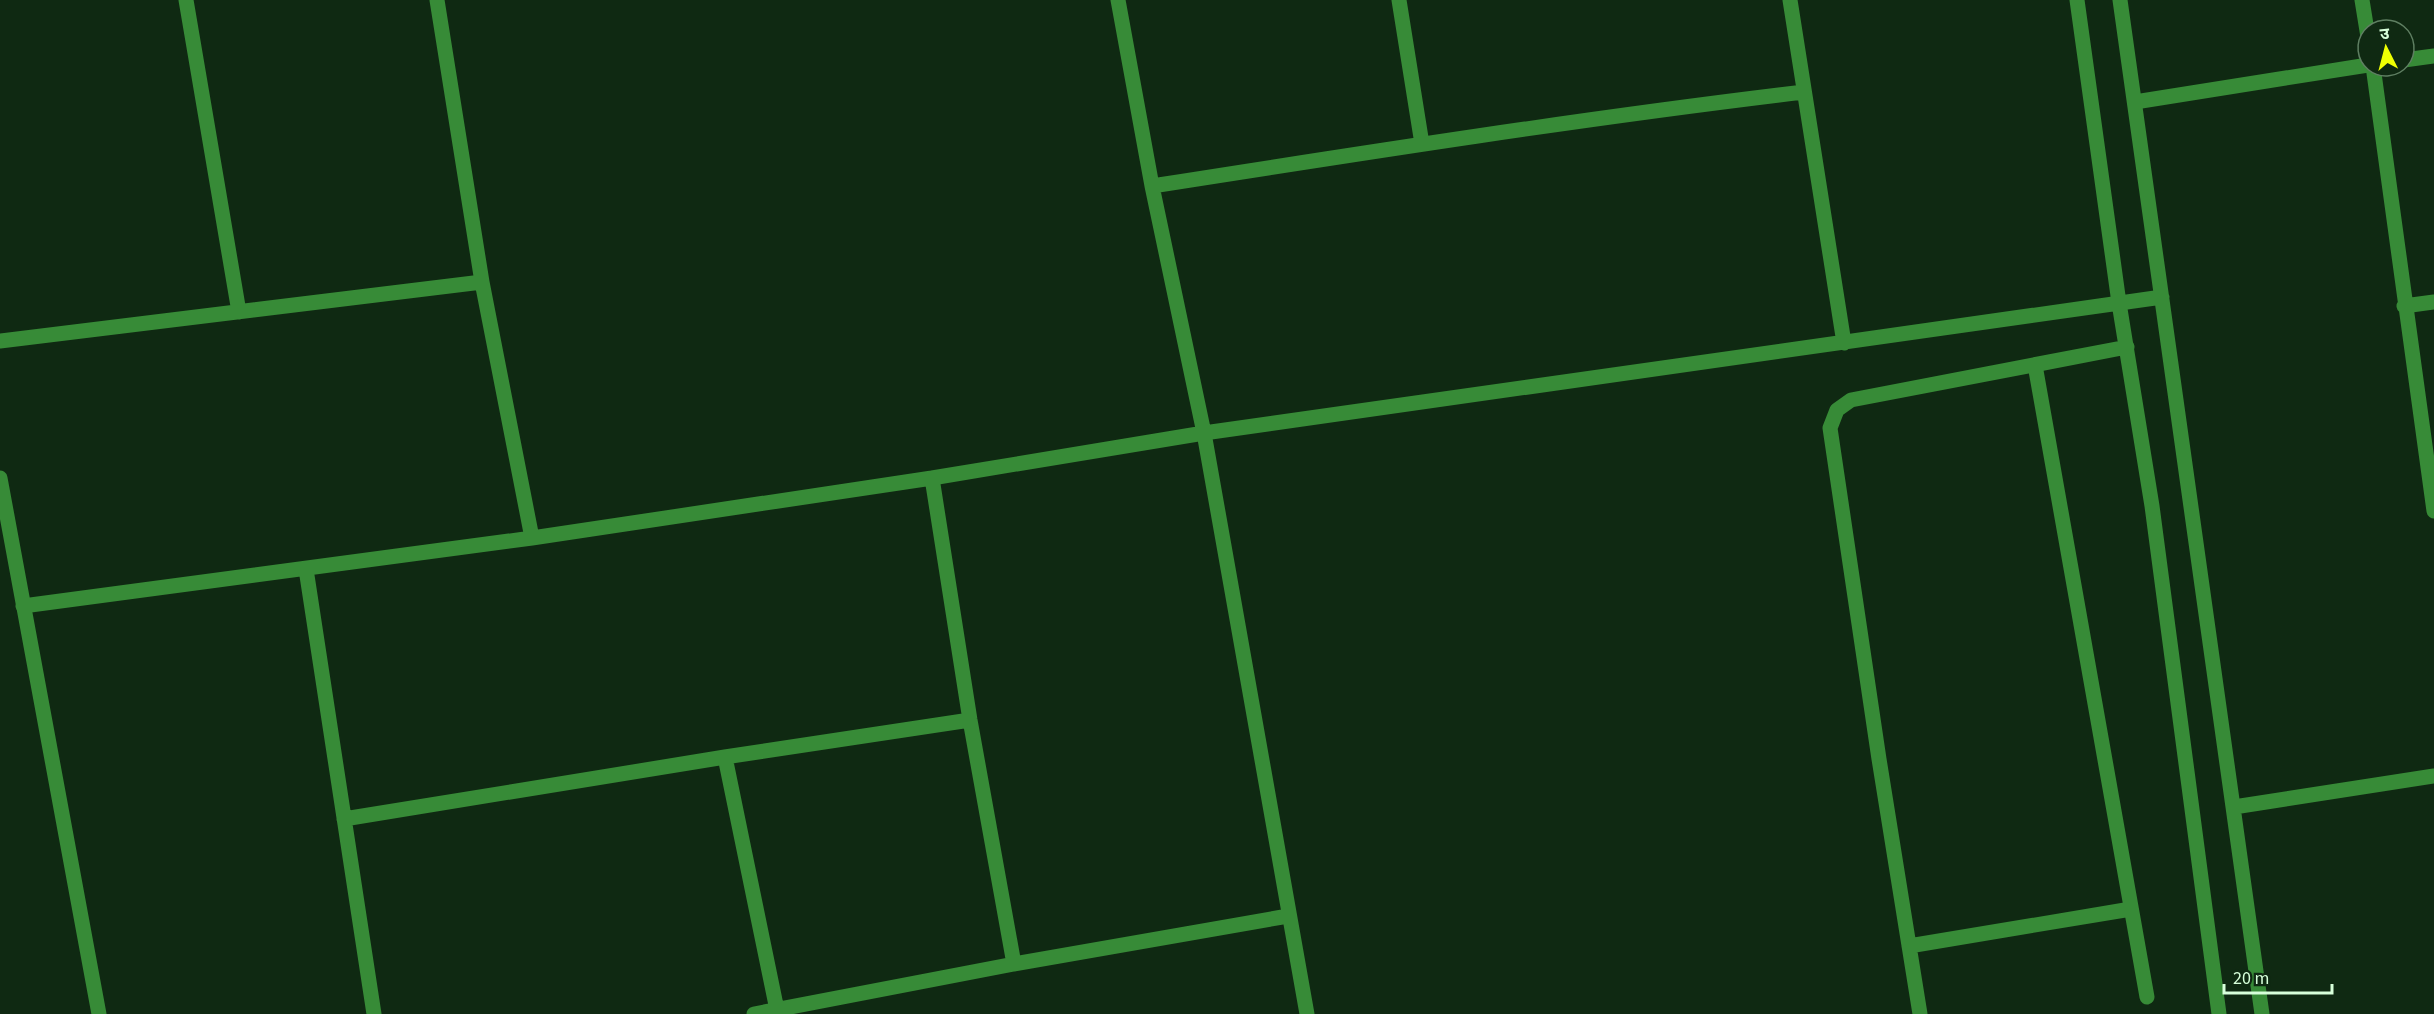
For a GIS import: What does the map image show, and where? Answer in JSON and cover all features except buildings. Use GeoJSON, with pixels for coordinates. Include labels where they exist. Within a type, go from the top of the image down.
{"type":"FeatureCollection","features":[{"type":"Feature","properties":{"kind":"street"},"geometry":{"type":"LineString","coordinates":[[186,0],[239,312]]}},
{"type":"Feature","properties":{"kind":"street"},"geometry":{"type":"LineString","coordinates":[[437,0],[482,282],[532,538]]}},
{"type":"Feature","properties":{"kind":"street"},"geometry":{"type":"LineString","coordinates":[[1118,0],[1152,186],[1204,434],[1307,1014]]}},
{"type":"Feature","properties":{"kind":"street"},"geometry":{"type":"LineString","coordinates":[[1399,0],[1422,144]]}},
{"type":"Feature","properties":{"kind":"street"},"geometry":{"type":"LineString","coordinates":[[1790,0],[1844,343]]}},
{"type":"Feature","properties":{"kind":"street"},"geometry":{"type":"LineString","coordinates":[[2077,0],[2119,303],[2154,518],[2219,1014]]}},
{"type":"Feature","properties":{"kind":"street"},"geometry":{"type":"LineString","coordinates":[[2120,0],[2262,1014]]}},
{"type":"Feature","properties":{"kind":"street"},"geometry":{"type":"LineString","coordinates":[[2362,0],[2365,18]]}},
{"type":"Feature","properties":{"kind":"street"},"geometry":{"type":"LineString","coordinates":[[2416,58],[2434,56]]}},
{"type":"Feature","properties":{"kind":"street"},"geometry":{"type":"LineString","coordinates":[[2134,102],[2356,67]]}},
{"type":"Feature","properties":{"kind":"street"},"geometry":{"type":"LineString","coordinates":[[2375,78],[2404,306],[2434,511]]}},
{"type":"Feature","properties":{"kind":"street"},"geometry":{"type":"LineString","coordinates":[[1152,186],[1422,144],[1804,92]]}},
{"type":"Feature","properties":{"kind":"street"},"geometry":{"type":"LineString","coordinates":[[0,341],[482,282]]}},
{"type":"Feature","properties":{"kind":"street"},"geometry":{"type":"LineString","coordinates":[[23,606],[532,538],[932,478],[1204,434],[2162,297]]}},
{"type":"Feature","properties":{"kind":"street"},"geometry":{"type":"LineString","coordinates":[[2404,306],[2434,302]]}},
{"type":"Feature","properties":{"kind":"street"},"geometry":{"type":"LineString","coordinates":[[1920,1014],[1877,747],[1830,428],[1837,410],[1851,400],[2127,347]]}},
{"type":"Feature","properties":{"kind":"street"},"geometry":{"type":"LineString","coordinates":[[2035,365],[2147,997]]}},
{"type":"Feature","properties":{"kind":"street"},"geometry":{"type":"LineString","coordinates":[[0,478],[99,1014]]}},
{"type":"Feature","properties":{"kind":"street"},"geometry":{"type":"LineString","coordinates":[[932,478],[970,720],[1014,964]]}},
{"type":"Feature","properties":{"kind":"street"},"geometry":{"type":"LineString","coordinates":[[306,569],[374,1014]]}},
{"type":"Feature","properties":{"kind":"street"},"geometry":{"type":"LineString","coordinates":[[344,819],[970,720]]}},
{"type":"Feature","properties":{"kind":"street"},"geometry":{"type":"LineString","coordinates":[[725,757],[777,1010]]}},
{"type":"Feature","properties":{"kind":"street"},"geometry":{"type":"LineString","coordinates":[[2234,807],[2434,776]]}},
{"type":"Feature","properties":{"kind":"street"},"geometry":{"type":"LineString","coordinates":[[1909,946],[2131,909]]}},
{"type":"Feature","properties":{"kind":"street"},"geometry":{"type":"LineString","coordinates":[[754,1014],[1014,964],[1288,916]]}}]}
